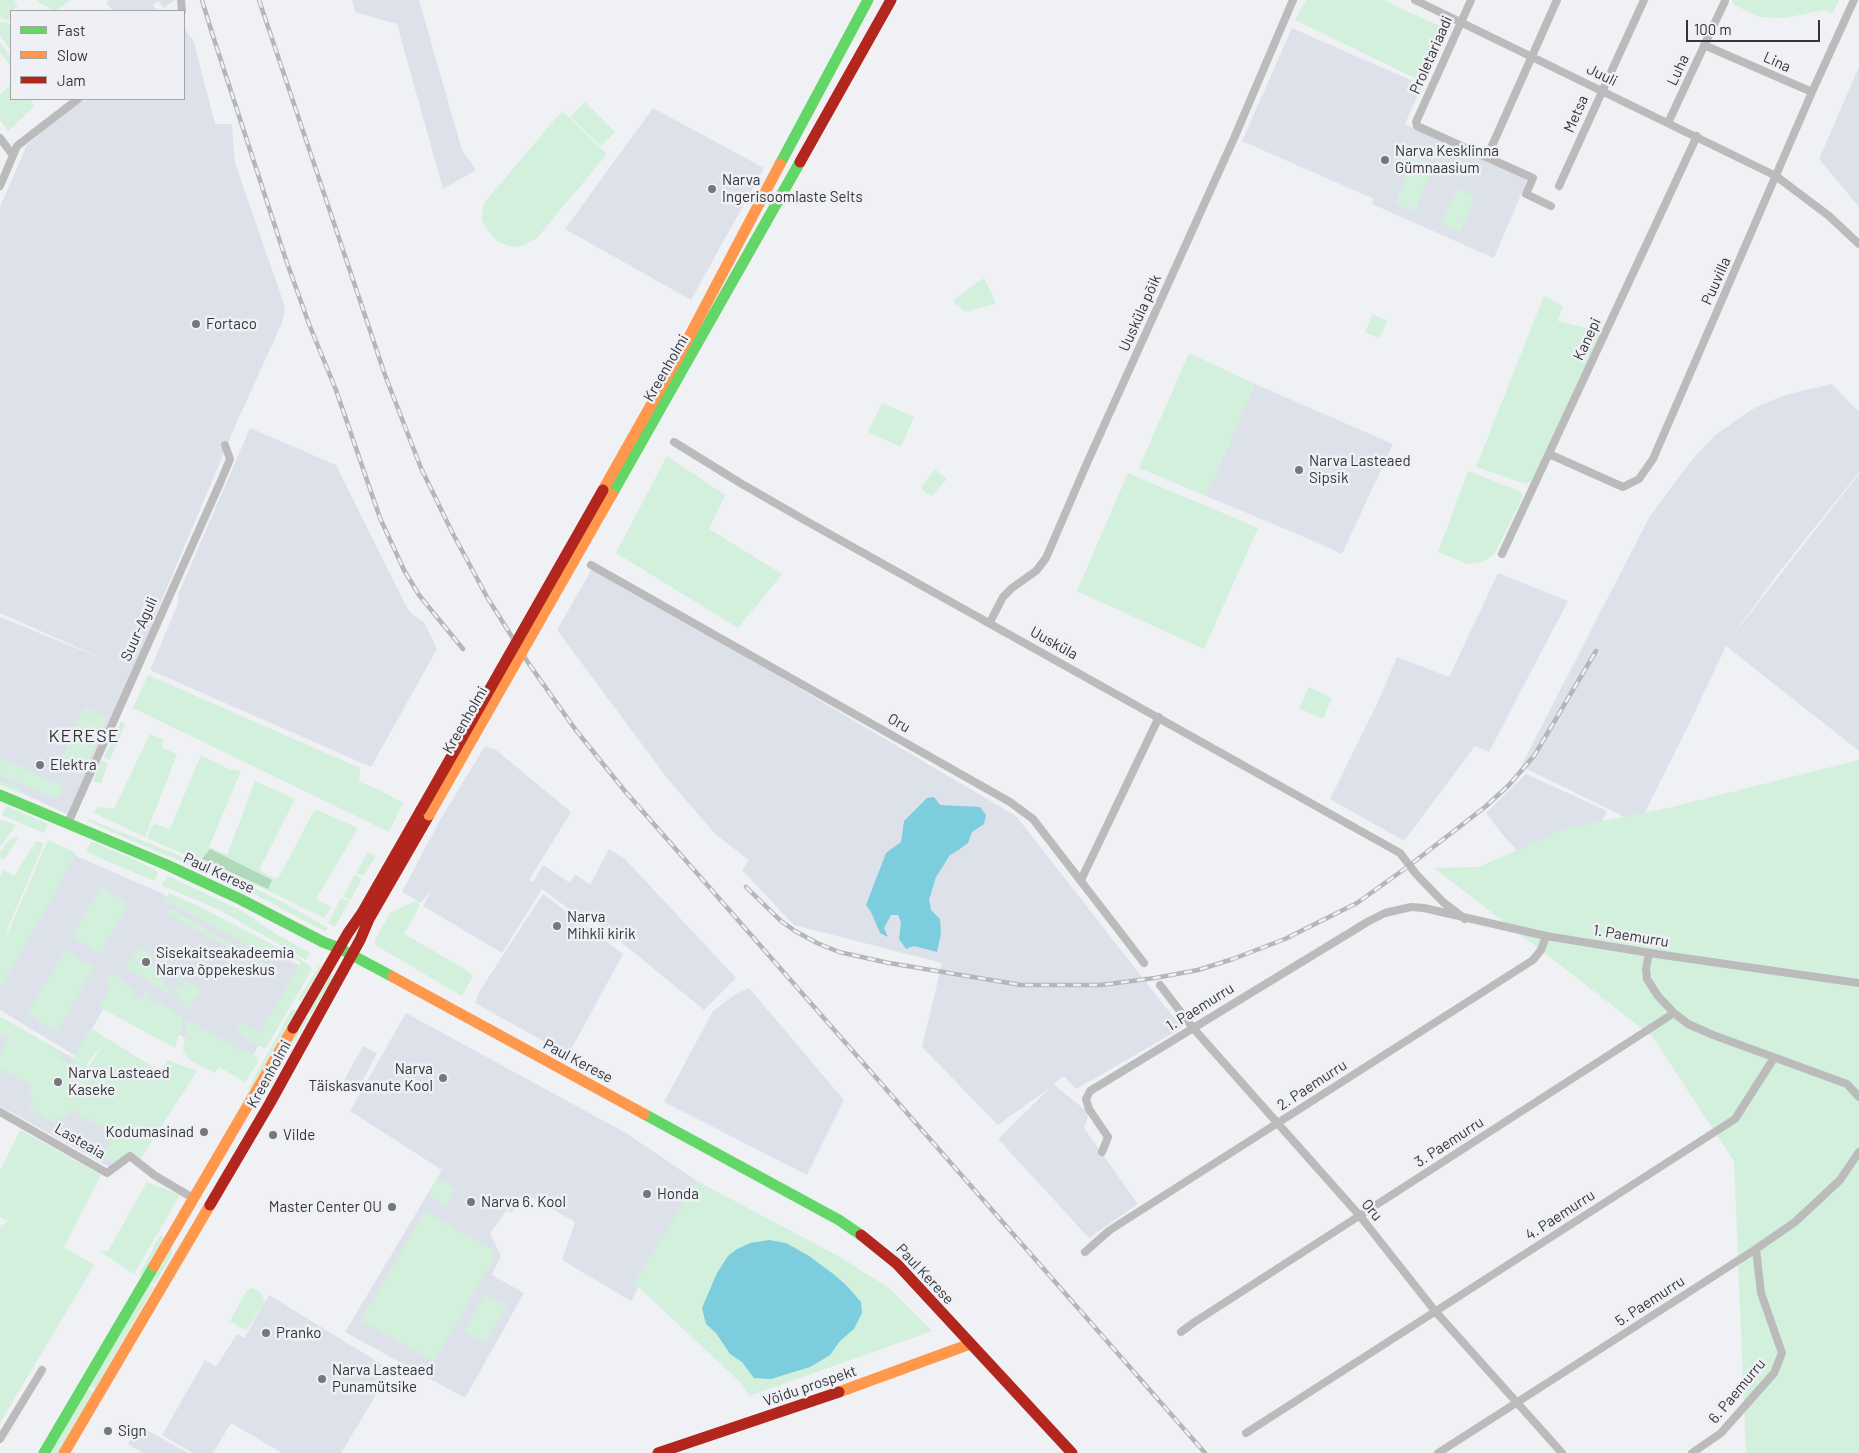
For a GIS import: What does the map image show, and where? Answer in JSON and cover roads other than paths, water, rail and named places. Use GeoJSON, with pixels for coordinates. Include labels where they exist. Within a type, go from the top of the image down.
{"type":"FeatureCollection","features":[{"type":"Feature","properties":{"kind":"main road","name":"Kreenholmi"},"geometry":{"type":"LineString","coordinates":[[607,492],[868,0]]}},
{"type":"Feature","properties":{"kind":"main road","name":"Kreenholmi"},"geometry":{"type":"LineString","coordinates":[[64,1453],[270,1104],[352,955],[425,812],[607,492],[859,59],[891,0]]}},
{"type":"Feature","properties":{"kind":"main road"},"geometry":{"type":"LineString","coordinates":[[842,50],[859,59]]}},
{"type":"Feature","properties":{"kind":"main road","name":"Paul Kerese"},"geometry":{"type":"LineString","coordinates":[[0,795],[240,899],[318,940],[339,948],[839,1220],[869,1240],[897,1264],[1072,1453]]}},
{"type":"Feature","properties":{"kind":"main road","name":"Kreenholmi"},"geometry":{"type":"LineString","coordinates":[[44,1453],[339,948],[425,812]]}},
{"type":"Feature","properties":{"kind":"main road","name":"Võidu prospekt"},"geometry":{"type":"LineString","coordinates":[[658,1453],[817,1400],[970,1344]]}},
{"type":"Feature","properties":{"kind":"street","name":"Uusküla põik"},"geometry":{"type":"LineString","coordinates":[[990,622],[1003,597],[1036,571],[1046,558],[1235,136],[1293,0]]}},
{"type":"Feature","properties":{"kind":"street","name":"Juuli"},"geometry":{"type":"LineString","coordinates":[[1415,0],[1776,176],[1829,216],[1859,244]]}},
{"type":"Feature","properties":{"kind":"street","name":"Proletariaadi"},"geometry":{"type":"LineString","coordinates":[[1471,0],[1416,122],[1417,126],[1487,157]]}},
{"type":"Feature","properties":{"kind":"street"},"geometry":{"type":"LineString","coordinates":[[1551,206],[1526,194],[1533,178],[1487,157],[1557,0]]}},
{"type":"Feature","properties":{"kind":"street","name":"Metsa"},"geometry":{"type":"LineString","coordinates":[[1559,186],[1644,0]]}},
{"type":"Feature","properties":{"kind":"street","name":"Puuvilla"},"geometry":{"type":"LineString","coordinates":[[1548,454],[1623,487],[1639,479],[1653,459],[1812,92],[1854,0]]}},
{"type":"Feature","properties":{"kind":"street","name":"Luha"},"geometry":{"type":"LineString","coordinates":[[1668,123],[1725,1]]}},
{"type":"Feature","properties":{"kind":"street","name":"Lina"},"geometry":{"type":"LineString","coordinates":[[1704,45],[1812,92]]}},
{"type":"Feature","properties":{"kind":"street"},"geometry":{"type":"LineString","coordinates":[[0,186],[12,154],[20,142],[77,100]]}},
{"type":"Feature","properties":{"kind":"street","name":"Kanepi"},"geometry":{"type":"LineString","coordinates":[[1502,554],[1696,136]]}},
{"type":"Feature","properties":{"kind":"street"},"geometry":{"type":"LineString","coordinates":[[0,138],[12,154]]}},
{"type":"Feature","properties":{"kind":"street","name":"Uusküla"},"geometry":{"type":"LineString","coordinates":[[674,442],[808,522],[990,622],[1400,853],[1416,874]]}},
{"type":"Feature","properties":{"kind":"street","name":"Suur-Aguli"},"geometry":{"type":"LineString","coordinates":[[68,823],[220,484],[230,459],[225,446]]}},
{"type":"Feature","properties":{"kind":"street","name":"Oru"},"geometry":{"type":"LineString","coordinates":[[591,565],[1010,802],[1033,819],[1144,963]]}},
{"type":"Feature","properties":{"kind":"street"},"geometry":{"type":"LineString","coordinates":[[1081,880],[1159,717]]}},
{"type":"Feature","properties":{"kind":"street","name":"1. Paemurru"},"geometry":{"type":"LineString","coordinates":[[1416,874],[1444,902],[1465,918]]}},
{"type":"Feature","properties":{"kind":"street","name":"1. Paemurru"},"geometry":{"type":"LineString","coordinates":[[1102,1152],[1108,1136],[1089,1109],[1086,1099],[1090,1091],[1369,921],[1385,913],[1411,907],[1424,908],[1546,936],[1649,953],[1859,983]]}},
{"type":"Feature","properties":{"kind":"street","name":"2. Paemurru"},"geometry":{"type":"LineString","coordinates":[[1085,1252],[1110,1230],[1533,960],[1541,950],[1546,936]]}},
{"type":"Feature","properties":{"kind":"street"},"geometry":{"type":"LineString","coordinates":[[1649,953],[1646,969],[1647,980],[1658,996],[1674,1013],[1688,1024],[1847,1084],[1859,1097]]}},
{"type":"Feature","properties":{"kind":"street","name":"Oru"},"geometry":{"type":"LineString","coordinates":[[1160,985],[1193,1028],[1360,1216],[1435,1311],[1562,1453]]}},
{"type":"Feature","properties":{"kind":"street","name":"3. Paemurru"},"geometry":{"type":"LineString","coordinates":[[1181,1332],[1674,1013]]}},
{"type":"Feature","properties":{"kind":"street","name":"4. Paemurru"},"geometry":{"type":"LineString","coordinates":[[1246,1433],[1735,1119],[1774,1058]]}},
{"type":"Feature","properties":{"kind":"street","name":"Lasteaia"},"geometry":{"type":"LineString","coordinates":[[0,1112],[107,1172],[130,1156],[154,1175],[194,1198]]}},
{"type":"Feature","properties":{"kind":"street","name":"5. Paemurru"},"geometry":{"type":"LineString","coordinates":[[1438,1453],[1756,1249],[1794,1222],[1840,1180],[1859,1152]]}},
{"type":"Feature","properties":{"kind":"street","name":"6. Paemurru"},"geometry":{"type":"LineString","coordinates":[[1692,1453],[1721,1433],[1774,1373],[1782,1354],[1761,1293],[1756,1249]]}},
{"type":"Feature","properties":{"kind":"street"},"geometry":{"type":"LineString","coordinates":[[0,1439],[42,1370]]}},
{"type":"Feature","properties":{"kind":"water"},"geometry":{"type":"Polygon","coordinates":[[[934,797],[940,805],[980,807],[986,815],[984,824],[972,832],[968,843],[950,855],[936,877],[929,900],[931,910],[940,919],[941,933],[937,952],[914,946],[906,949],[899,939],[901,922],[898,915],[891,915],[884,928],[888,937],[880,933],[866,905],[886,853],[901,842],[904,821],[927,798],[934,797]]]}},
{"type":"Feature","properties":{"kind":"water"},"geometry":{"type":"Polygon","coordinates":[[[769,1240],[786,1243],[809,1256],[832,1273],[861,1302],[862,1313],[854,1329],[840,1341],[830,1355],[810,1367],[771,1379],[754,1378],[742,1362],[730,1354],[716,1333],[706,1324],[702,1308],[717,1273],[728,1256],[750,1243],[769,1240]]]}},
{"type":"Feature","properties":{"kind":"railway"},"geometry":{"type":"LineString","coordinates":[[202,0],[285,257],[309,324],[336,390],[380,518],[404,570],[419,595],[463,649]]}},
{"type":"Feature","properties":{"kind":"railway"},"geometry":{"type":"LineString","coordinates":[[259,0],[385,375],[421,468],[452,532],[487,597],[529,664],[575,729],[624,790],[1205,1453]]}},
{"type":"Feature","properties":{"kind":"railway"},"geometry":{"type":"LineString","coordinates":[[746,887],[781,921],[817,943],[839,952],[889,963],[1021,985],[1101,985],[1198,970],[1285,939],[1357,903],[1485,807],[1508,786],[1534,756],[1596,651]]}},
{"type":"Feature","properties":{"kind":"place","name":"Narva Kesklinna Gümnaasium"},"geometry":{"type":"Point","coordinates":[1385,160]}},
{"type":"Feature","properties":{"kind":"place","name":"Narva Ingerisoomlaste Selts"},"geometry":{"type":"Point","coordinates":[712,189]}},
{"type":"Feature","properties":{"kind":"place","name":"Fortaco"},"geometry":{"type":"Point","coordinates":[196,324]}},
{"type":"Feature","properties":{"kind":"place","name":"Narva Lasteaed Sipsik"},"geometry":{"type":"Point","coordinates":[1299,470]}},
{"type":"Feature","properties":{"kind":"place","name":"Elektra"},"geometry":{"type":"Point","coordinates":[40,765]}},
{"type":"Feature","properties":{"kind":"place","name":"Narva Mihkli kirik"},"geometry":{"type":"Point","coordinates":[557,926]}},
{"type":"Feature","properties":{"kind":"place","name":"Sisekaitseakadeemia Narva õppekeskus"},"geometry":{"type":"Point","coordinates":[146,962]}},
{"type":"Feature","properties":{"kind":"place","name":"Narva Täiskasvanute Kool"},"geometry":{"type":"Point","coordinates":[443,1078]}},
{"type":"Feature","properties":{"kind":"place","name":"Narva Lasteaed Kaseke"},"geometry":{"type":"Point","coordinates":[58,1082]}},
{"type":"Feature","properties":{"kind":"place","name":"Kodumasinad"},"geometry":{"type":"Point","coordinates":[204,1132]}},
{"type":"Feature","properties":{"kind":"place","name":"Vilde"},"geometry":{"type":"Point","coordinates":[273,1135]}},
{"type":"Feature","properties":{"kind":"place","name":"Honda"},"geometry":{"type":"Point","coordinates":[647,1194]}},
{"type":"Feature","properties":{"kind":"place","name":"Narva 6. Kool"},"geometry":{"type":"Point","coordinates":[471,1202]}},
{"type":"Feature","properties":{"kind":"place","name":"Master Center OU"},"geometry":{"type":"Point","coordinates":[392,1207]}},
{"type":"Feature","properties":{"kind":"place","name":"Pranko"},"geometry":{"type":"Point","coordinates":[266,1333]}},
{"type":"Feature","properties":{"kind":"place","name":"Narva Lasteaed Punamütsike"},"geometry":{"type":"Point","coordinates":[322,1379]}},
{"type":"Feature","properties":{"kind":"place","name":"Sign"},"geometry":{"type":"Point","coordinates":[108,1431]}},
{"type":"Feature","properties":{"kind":"district","name":"KERESE"},"geometry":{"type":"Point","coordinates":[84,736]}}]}
